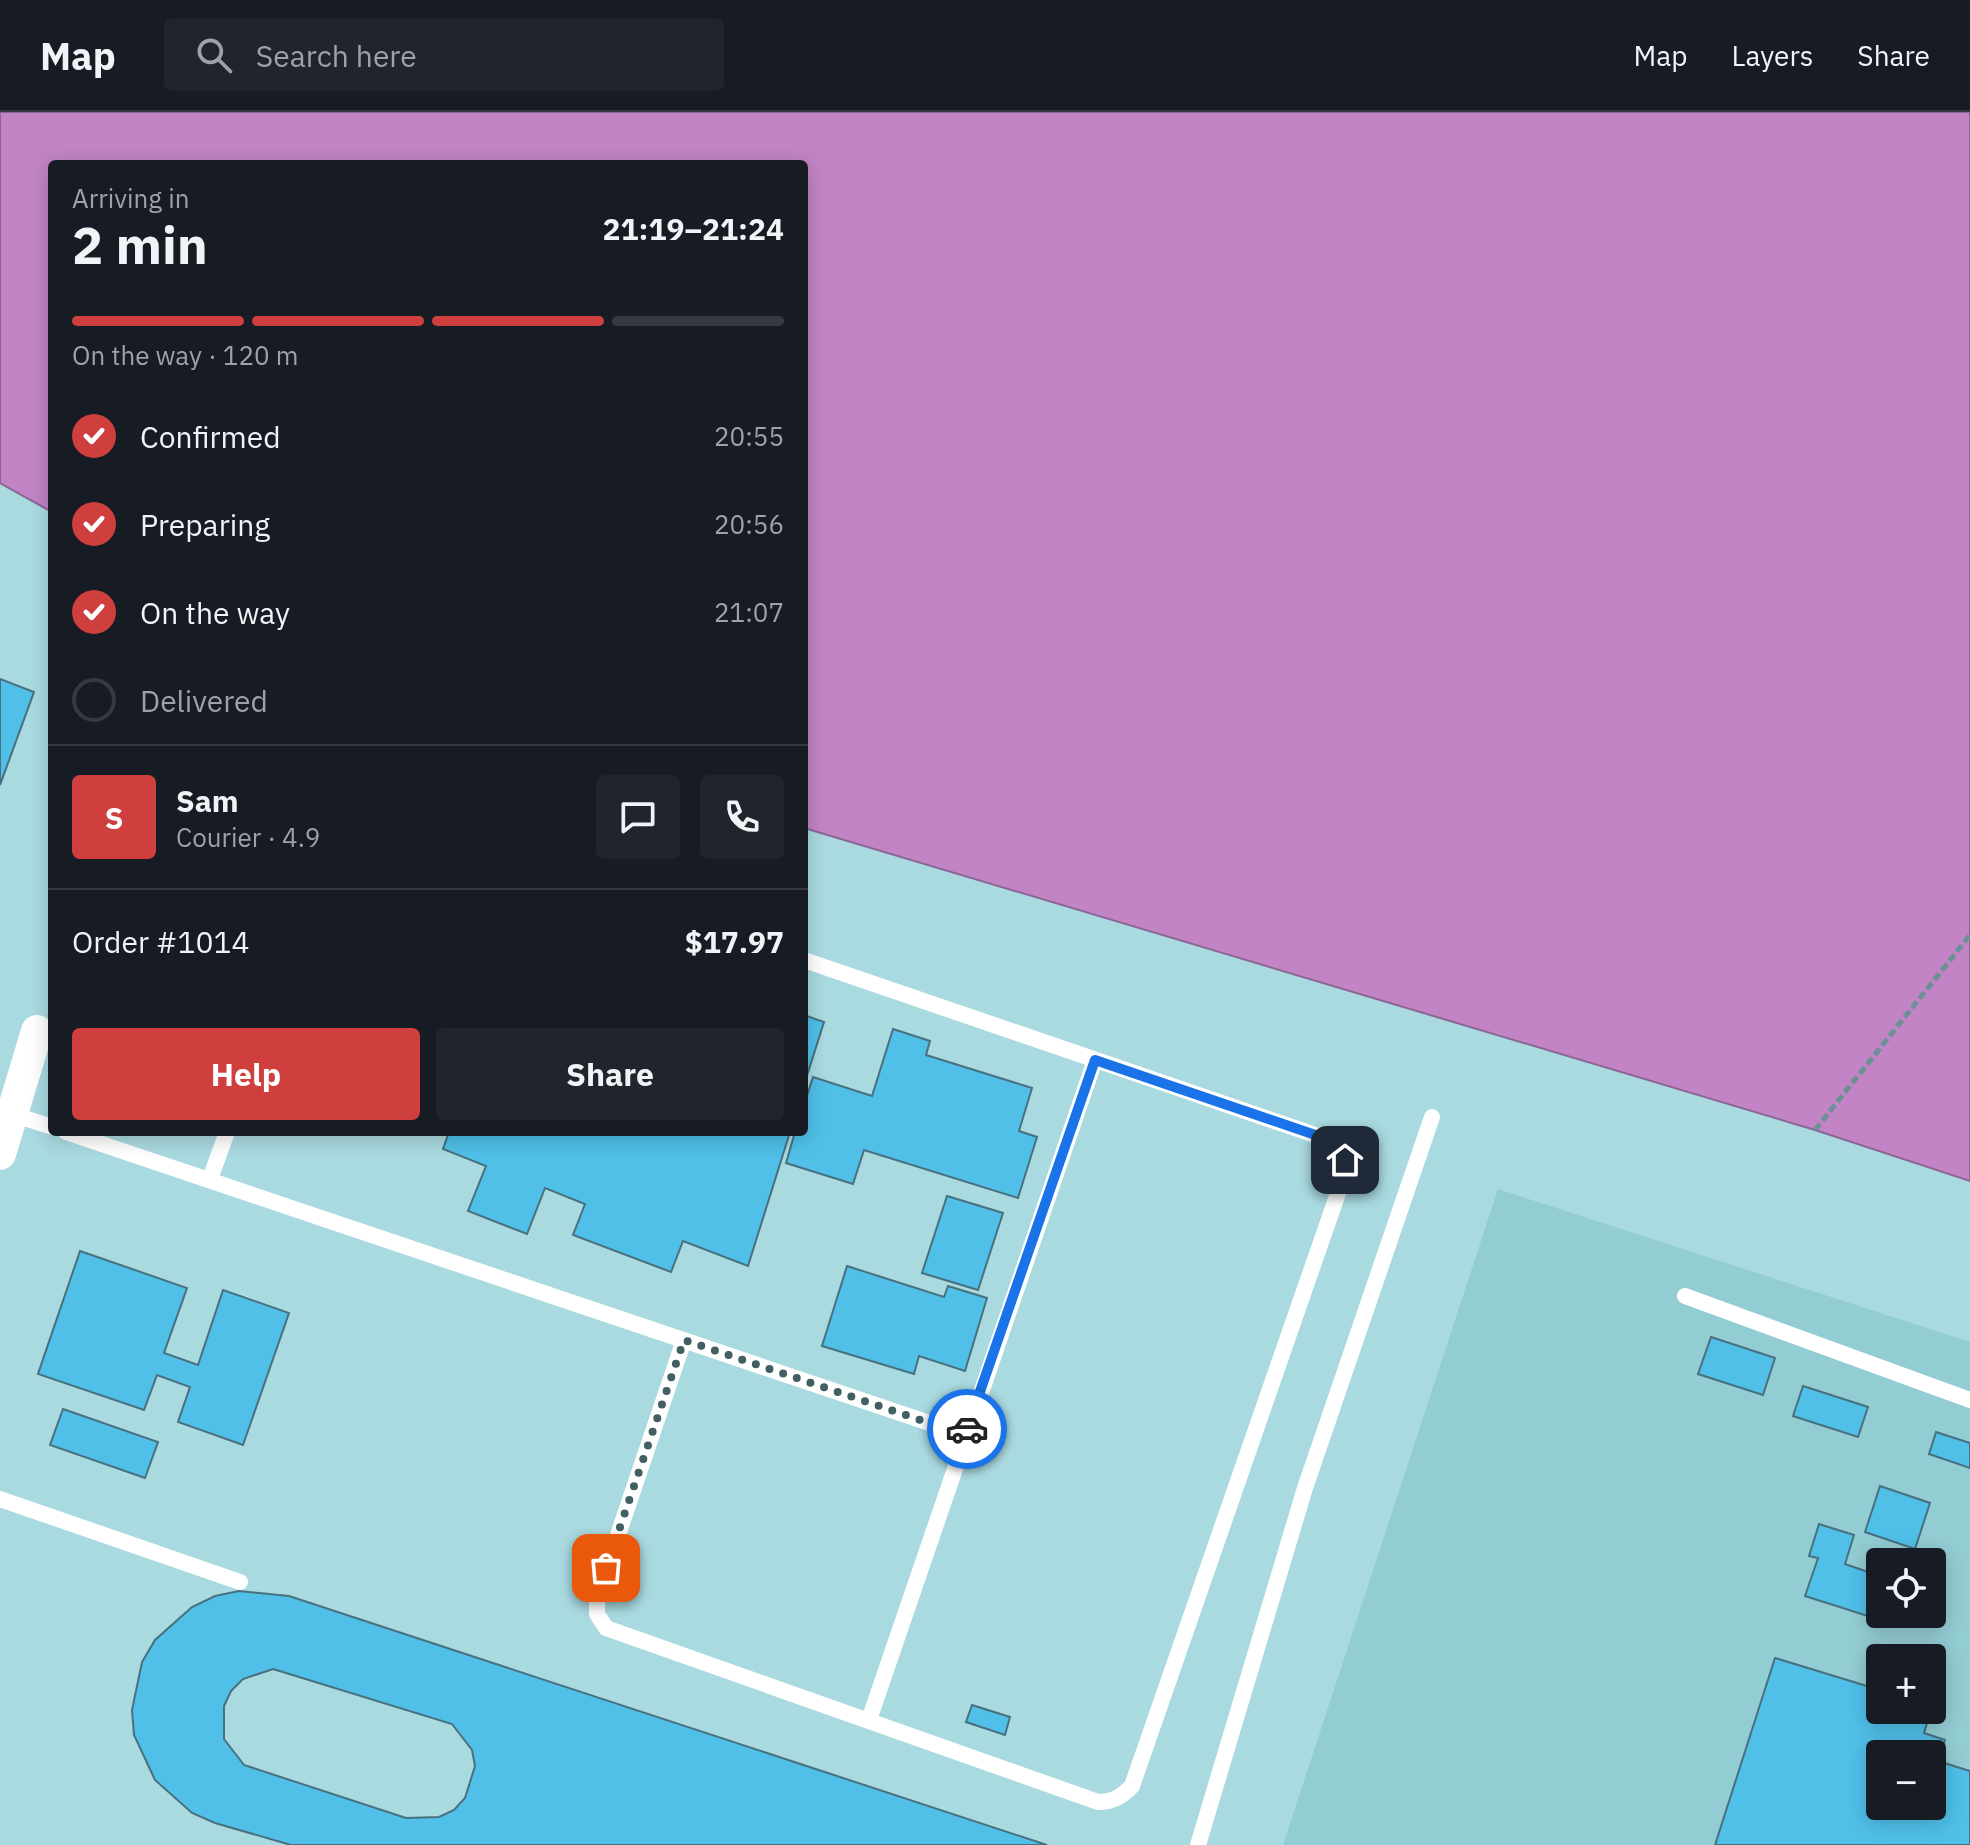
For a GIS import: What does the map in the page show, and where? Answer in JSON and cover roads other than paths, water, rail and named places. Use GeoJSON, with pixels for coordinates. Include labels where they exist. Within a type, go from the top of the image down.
{"type":"FeatureCollection","features":[{"type":"Feature","properties":{"kind":"street"},"geometry":{"type":"LineString","coordinates":[[0,1154],[37,1031]]}},
{"type":"Feature","properties":{"kind":"lane"},"geometry":{"type":"LineString","coordinates":[[684,1340],[597,1597],[597,1614],[606,1628],[624,1637],[1098,1802],[1111,1802],[1132,1786],[1344,1176],[1345,1160],[1339,1147],[1327,1139],[808,961]]}},
{"type":"Feature","properties":{"kind":"lane"},"geometry":{"type":"LineString","coordinates":[[869,1720],[1095,1060]]}},
{"type":"Feature","properties":{"kind":"lane"},"geometry":{"type":"LineString","coordinates":[[12,1114],[48,1126]]}},
{"type":"Feature","properties":{"kind":"lane"},"geometry":{"type":"LineString","coordinates":[[1198,1845],[1305,1488],[1432,1117]]}},
{"type":"Feature","properties":{"kind":"lane"},"geometry":{"type":"LineString","coordinates":[[78,1136],[965,1435]]}},
{"type":"Feature","properties":{"kind":"lane"},"geometry":{"type":"LineString","coordinates":[[210,1179],[226,1136]]}},
{"type":"Feature","properties":{"kind":"lane"},"geometry":{"type":"LineString","coordinates":[[1685,1296],[1970,1400]]}},
{"type":"Feature","properties":{"kind":"lane"},"geometry":{"type":"LineString","coordinates":[[0,1499],[240,1582]]}}]}
